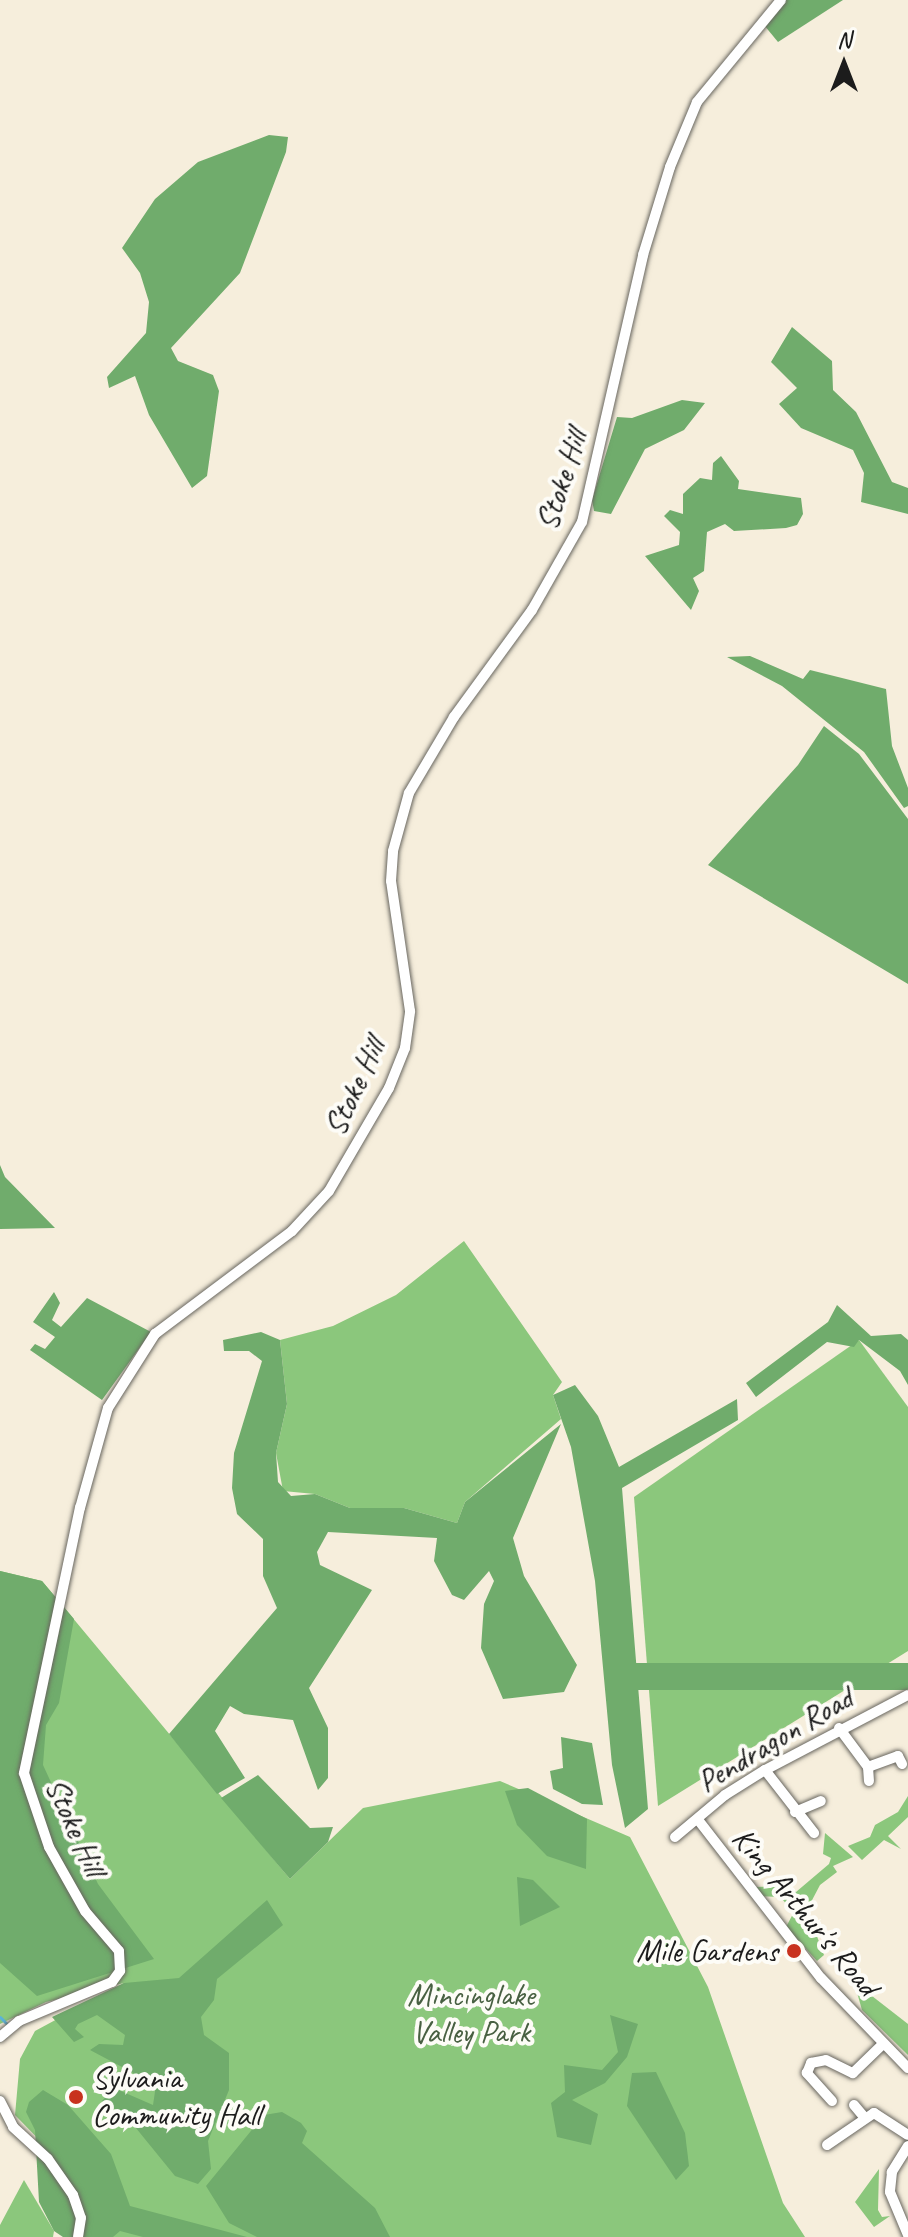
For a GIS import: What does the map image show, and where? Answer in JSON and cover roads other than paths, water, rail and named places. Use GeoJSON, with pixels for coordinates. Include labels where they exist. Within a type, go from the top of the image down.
{"type":"FeatureCollection","features":[{"type":"Feature","properties":{"kind":"street","name":"Stoke Hill"},"geometry":{"type":"LineString","coordinates":[[7,2031],[112,1982],[120,1971],[119,1951],[85,1911],[49,1847],[24,1773],[80,1508],[108,1408],[155,1334],[292,1231],[329,1191],[389,1088],[405,1048],[410,1011],[391,881],[393,851],[409,793],[454,717],[532,610],[582,522],[643,255],[670,167],[697,102],[781,0]]}},
{"type":"Feature","properties":{"kind":"street","name":"Pendragon Road"},"geometry":{"type":"LineString","coordinates":[[675,1837],[699,1821],[704,1811],[765,1770],[839,1728],[908,1695]]}},
{"type":"Feature","properties":{"kind":"street"},"geometry":{"type":"LineString","coordinates":[[839,1728],[868,1767],[869,1781]]}},
{"type":"Feature","properties":{"kind":"street"},"geometry":{"type":"LineString","coordinates":[[868,1767],[898,1756],[902,1764]]}},
{"type":"Feature","properties":{"kind":"street"},"geometry":{"type":"LineString","coordinates":[[765,1770],[814,1833]]}},
{"type":"Feature","properties":{"kind":"street"},"geometry":{"type":"LineString","coordinates":[[795,1812],[821,1801]]}},
{"type":"Feature","properties":{"kind":"street","name":"King Arthur's Road"},"geometry":{"type":"LineString","coordinates":[[699,1821],[766,1913],[882,2045],[908,2068]]}},
{"type":"Feature","properties":{"kind":"street"},"geometry":{"type":"LineString","coordinates":[[832,2101],[807,2073],[811,2063],[826,2060],[853,2073],[882,2045]]}},
{"type":"Feature","properties":{"kind":"street"},"geometry":{"type":"LineString","coordinates":[[0,2101],[13,2127],[48,2159],[73,2195],[81,2218],[78,2237]]}},
{"type":"Feature","properties":{"kind":"street"},"geometry":{"type":"LineString","coordinates":[[854,2105],[865,2118]]}},
{"type":"Feature","properties":{"kind":"street"},"geometry":{"type":"LineString","coordinates":[[827,2145],[865,2118],[878,2113],[908,2135]]}},
{"type":"Feature","properties":{"kind":"street"},"geometry":{"type":"LineString","coordinates":[[908,2146],[892,2172],[890,2192],[908,2235]]}},
{"type":"Feature","properties":{"kind":"waterway"},"geometry":{"type":"LineString","coordinates":[[0,2017],[9,2026]]}},
{"type":"Feature","properties":{"kind":"place","name":"Mile Gardens"},"geometry":{"type":"Point","coordinates":[794,1951]}},
{"type":"Feature","properties":{"kind":"place","name":"Sylvania Community Hall"},"geometry":{"type":"Point","coordinates":[76,2097]}},
{"type":"Feature","properties":{"kind":"park label","name":"Mincinglake Valley Park"},"geometry":{"type":"Point","coordinates":[471,2014]}}]}
